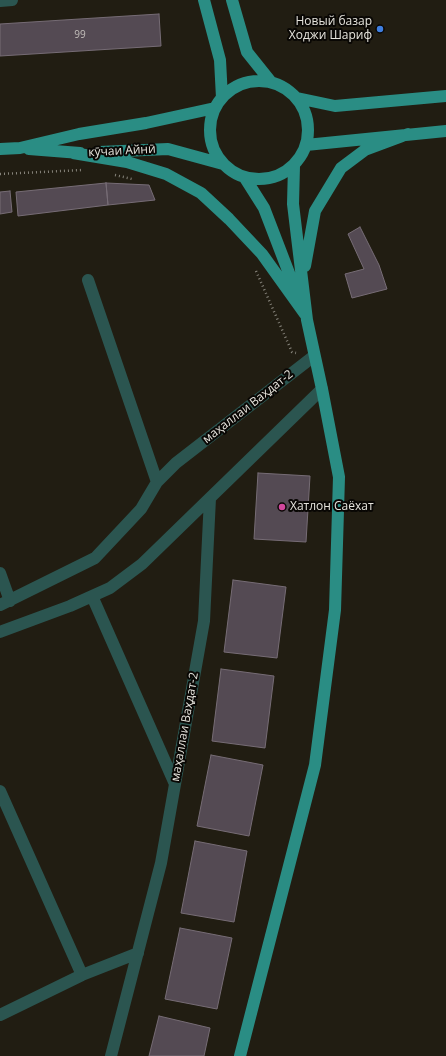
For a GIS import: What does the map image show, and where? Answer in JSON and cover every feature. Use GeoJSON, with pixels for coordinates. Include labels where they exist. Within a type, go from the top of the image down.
{"type":"FeatureCollection","features":[{"type":"Feature","properties":{"kind":"main road"},"geometry":{"type":"LineString","coordinates":[[204,0],[220,60],[222,98]]}},
{"type":"Feature","properties":{"kind":"main road"},"geometry":{"type":"LineString","coordinates":[[232,0],[247,52],[271,82]]}},
{"type":"Feature","properties":{"kind":"main road"},"geometry":{"type":"LineString","coordinates":[[258,81],[271,82],[285,88],[297,98],[304,108],[308,120],[309,133],[306,145],[294,166],[283,173],[271,178],[258,180],[245,178],[233,172],[223,164],[214,151],[210,137],[210,122],[215,108],[222,98],[232,89],[244,83],[258,81]]}},
{"type":"Feature","properties":{"kind":"main road"},"geometry":{"type":"LineString","coordinates":[[297,98],[335,106],[446,96]]}},
{"type":"Feature","properties":{"kind":"main road","name":"кӯчаи Айнӣ"},"geometry":{"type":"LineString","coordinates":[[20,148],[79,134],[146,123],[215,108]]}},
{"type":"Feature","properties":{"kind":"main road"},"geometry":{"type":"LineString","coordinates":[[306,145],[446,131]]}},
{"type":"Feature","properties":{"kind":"main road"},"geometry":{"type":"LineString","coordinates":[[302,279],[315,211],[342,168],[365,150],[408,134]]}},
{"type":"Feature","properties":{"kind":"main road","name":"кӯчаи Айнӣ"},"geometry":{"type":"LineString","coordinates":[[0,149],[20,148],[73,154],[168,149],[223,164]]}},
{"type":"Feature","properties":{"kind":"main road"},"geometry":{"type":"LineString","coordinates":[[73,154],[133,164],[166,174],[201,193],[229,219],[262,254],[306,317]]}},
{"type":"Feature","properties":{"kind":"main road"},"geometry":{"type":"LineString","coordinates":[[240,1056],[315,765],[335,610],[339,477],[306,317],[293,204],[294,166]]}},
{"type":"Feature","properties":{"kind":"main road"},"geometry":{"type":"LineString","coordinates":[[245,178],[264,208],[306,317]]}},
{"type":"Feature","properties":{"kind":"street"},"geometry":{"type":"LineString","coordinates":[[0,1],[12,0]]}},
{"type":"Feature","properties":{"kind":"street"},"geometry":{"type":"LineString","coordinates":[[88,280],[157,482]]}},
{"type":"Feature","properties":{"kind":"street","name":"маҳаллаи Ваҳдат-2"},"geometry":{"type":"LineString","coordinates":[[5,603],[95,558],[141,509],[157,482],[176,463],[314,356]]}},
{"type":"Feature","properties":{"kind":"street"},"geometry":{"type":"LineString","coordinates":[[0,632],[70,606],[110,588],[142,564],[322,389]]}},
{"type":"Feature","properties":{"kind":"street","name":"маҳаллаи Ваҳдат-2"},"geometry":{"type":"LineString","coordinates":[[111,1056],[161,863],[204,621],[210,498]]}},
{"type":"Feature","properties":{"kind":"street"},"geometry":{"type":"LineString","coordinates":[[0,573],[5,603]]}},
{"type":"Feature","properties":{"kind":"street"},"geometry":{"type":"LineString","coordinates":[[92,596],[175,784]]}},
{"type":"Feature","properties":{"kind":"street"},"geometry":{"type":"LineString","coordinates":[[0,790],[82,975]]}},
{"type":"Feature","properties":{"kind":"street"},"geometry":{"type":"LineString","coordinates":[[0,1015],[82,975],[138,953]]}},
{"type":"Feature","properties":{"kind":"path"},"geometry":{"type":"LineString","coordinates":[[0,174],[90,170]]}},
{"type":"Feature","properties":{"kind":"path"},"geometry":{"type":"LineString","coordinates":[[110,174],[139,181]]}},
{"type":"Feature","properties":{"kind":"path"},"geometry":{"type":"LineString","coordinates":[[253,266],[292,352],[314,356]]}},
{"type":"Feature","properties":{"kind":"building"},"geometry":{"type":"Polygon","coordinates":[[[159,14],[161,46],[0,56],[0,24],[159,14]]]}},
{"type":"Feature","properties":{"kind":"building"},"geometry":{"type":"Polygon","coordinates":[[[106,183],[108,205],[18,216],[16,192],[106,183]]]}},
{"type":"Feature","properties":{"kind":"building"},"geometry":{"type":"Polygon","coordinates":[[[106,183],[149,185],[155,200],[108,205],[106,183]]]}},
{"type":"Feature","properties":{"kind":"building"},"geometry":{"type":"Polygon","coordinates":[[[10,191],[12,212],[0,214],[0,192],[10,191]]]}},
{"type":"Feature","properties":{"kind":"building"},"geometry":{"type":"Polygon","coordinates":[[[360,227],[379,265],[387,289],[352,298],[345,274],[364,269],[348,234],[360,227]]]}},
{"type":"Feature","properties":{"kind":"building","name":"Хатлон Саёхат"},"geometry":{"type":"Polygon","coordinates":[[[258,473],[310,476],[306,542],[254,539],[258,473]]]}},
{"type":"Feature","properties":{"kind":"building"},"geometry":{"type":"Polygon","coordinates":[[[233,580],[286,587],[277,658],[224,652],[233,580]]]}},
{"type":"Feature","properties":{"kind":"building"},"geometry":{"type":"Polygon","coordinates":[[[221,669],[274,676],[265,748],[212,741],[221,669]]]}},
{"type":"Feature","properties":{"kind":"building"},"geometry":{"type":"Polygon","coordinates":[[[211,755],[263,765],[249,836],[197,826],[211,755]]]}},
{"type":"Feature","properties":{"kind":"building"},"geometry":{"type":"Polygon","coordinates":[[[195,841],[247,851],[234,922],[181,913],[195,841]]]}},
{"type":"Feature","properties":{"kind":"building"},"geometry":{"type":"Polygon","coordinates":[[[180,928],[232,938],[217,1009],[165,999],[180,928]]]}},
{"type":"Feature","properties":{"kind":"building"},"geometry":{"type":"Polygon","coordinates":[[[159,1016],[210,1028],[204,1056],[149,1056],[159,1016]]]}},
{"type":"Feature","properties":{"kind":"place","name":"Новый базар Ходжи Шариф"},"geometry":{"type":"Point","coordinates":[380,29]}},
{"type":"Feature","properties":{"kind":"place","name":"Хатлон Саёхат"},"geometry":{"type":"Point","coordinates":[282,507]}}]}
